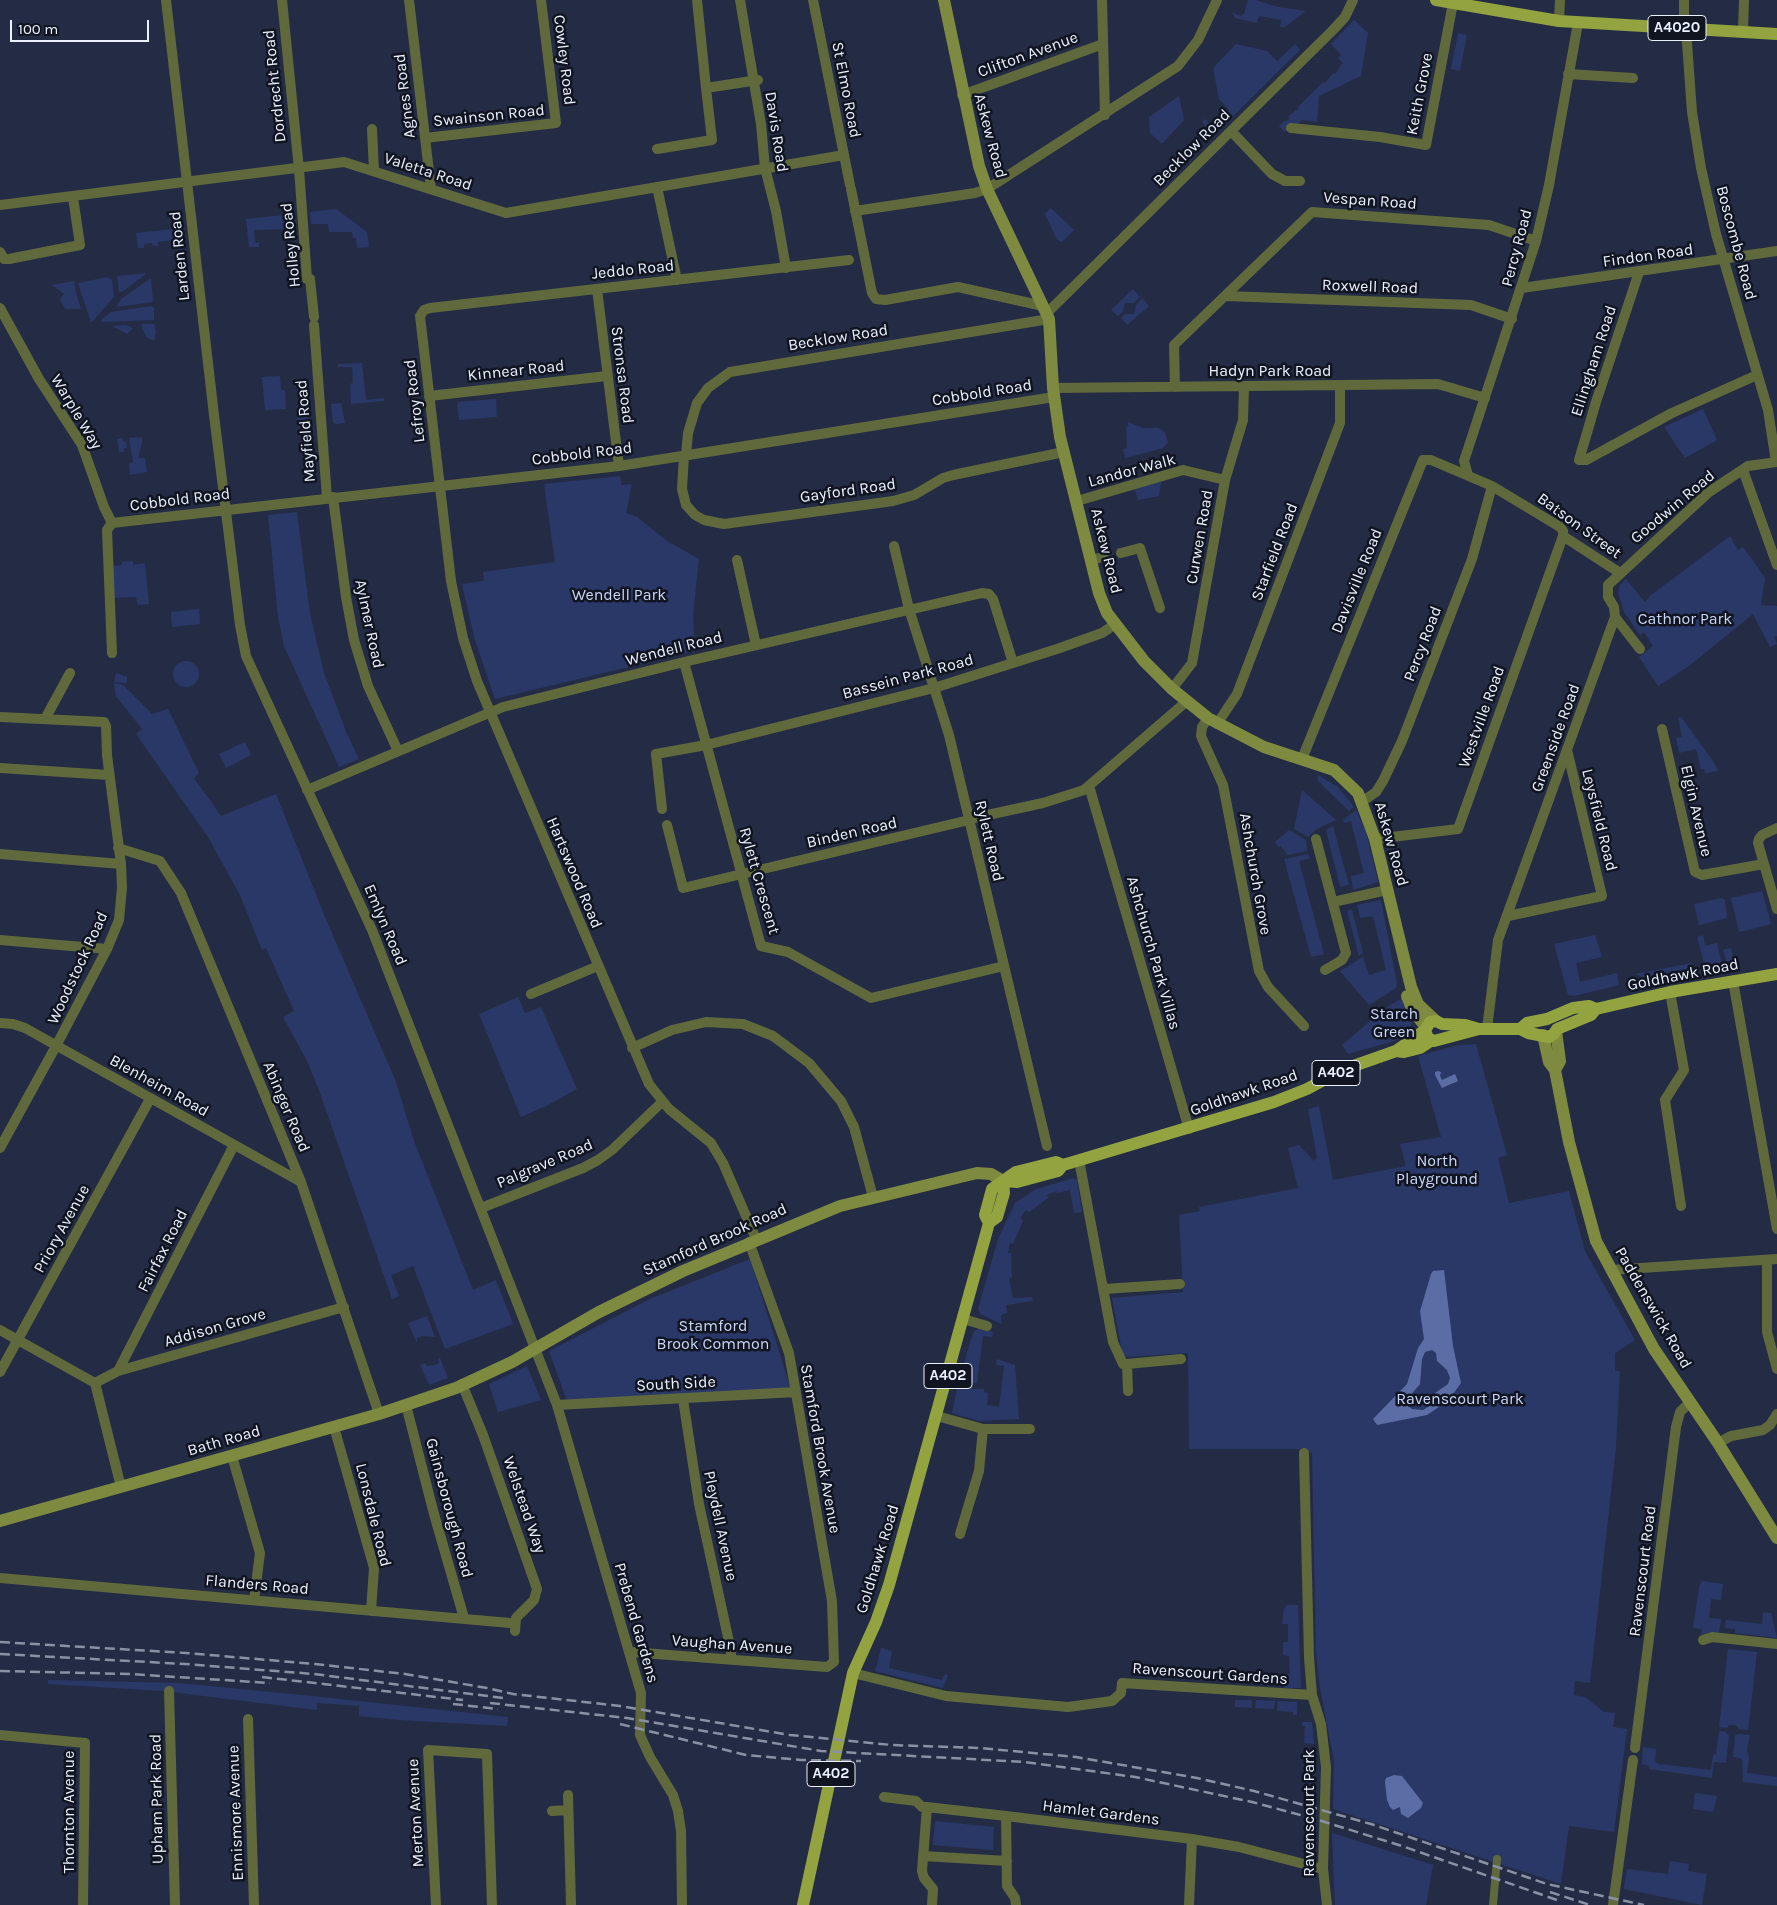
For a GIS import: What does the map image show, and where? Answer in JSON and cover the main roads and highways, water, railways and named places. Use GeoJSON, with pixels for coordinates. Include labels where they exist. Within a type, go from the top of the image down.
{"type":"FeatureCollection","features":[{"type":"Feature","properties":{"kind":"main road","name":"Askew Road"},"geometry":{"type":"LineString","coordinates":[[944,0],[962,94],[979,166],[987,189],[1046,313],[1053,393],[1064,452],[1077,501],[1097,559],[1099,593],[1114,625],[1144,661],[1172,689],[1212,721],[1264,747],[1338,773],[1353,787],[1363,801],[1375,838],[1411,987],[1406,997],[1417,1018],[1434,1030]]}},
{"type":"Feature","properties":{"kind":"main road","name":"A4020"},"geometry":{"type":"LineString","coordinates":[[1436,0],[1495,6],[1559,21],[1578,23],[1777,34]]}},
{"type":"Feature","properties":{"kind":"main road","name":"Goldhawk Road"},"geometry":{"type":"LineString","coordinates":[[1520,1029],[1527,1023],[1546,1019],[1573,1008],[1589,1006],[1596,1009],[1670,992],[1777,974]]}},
{"type":"Feature","properties":{"kind":"main road","name":"Goldhawk Road"},"geometry":{"type":"LineString","coordinates":[[803,1905],[853,1673],[881,1609],[937,1416],[989,1224],[998,1213],[1004,1193],[1004,1181],[1017,1182],[1058,1171],[1063,1165],[1189,1129],[1278,1100],[1307,1089],[1342,1070],[1396,1051],[1404,1052],[1420,1048],[1434,1030],[1466,1034],[1483,1029],[1520,1029],[1528,1033],[1549,1037],[1556,1030],[1591,1015],[1596,1009]]}},
{"type":"Feature","properties":{"kind":"main road"},"geometry":{"type":"LineString","coordinates":[[1542,1035],[1539,1026],[1546,1019],[1554,1021],[1556,1030]]}},
{"type":"Feature","properties":{"kind":"main road","name":"Paddenswick Road"},"geometry":{"type":"LineString","coordinates":[[1555,1070],[1560,1061],[1556,1030]]}},
{"type":"Feature","properties":{"kind":"main road","name":"Paddenswick Road"},"geometry":{"type":"LineString","coordinates":[[1542,1035],[1549,1062],[1555,1070],[1582,1195],[1596,1241],[1654,1349],[1718,1443],[1777,1538]]}},
{"type":"Feature","properties":{"kind":"main road","name":"Stamford Brook Road"},"geometry":{"type":"LineString","coordinates":[[459,1386],[484,1376],[536,1350],[626,1299],[752,1240],[819,1213],[873,1197],[978,1173],[991,1174],[1004,1181]]}},
{"type":"Feature","properties":{"kind":"main road","name":"Bath Road"},"geometry":{"type":"LineString","coordinates":[[0,1521],[379,1414],[459,1386]]}},
{"type":"Feature","properties":{"kind":"tunnel"},"geometry":{"type":"LineString","coordinates":[[1103,557],[1121,553]]}},
{"type":"Feature","properties":{"kind":"railway"},"geometry":{"type":"LineString","coordinates":[[0,1642],[186,1653],[315,1664],[405,1674],[513,1694],[620,1706],[790,1735],[892,1745],[980,1748],[1076,1757],[1197,1778],[1254,1791],[1371,1824],[1547,1884],[1644,1905]]}},
{"type":"Feature","properties":{"kind":"railway"},"geometry":{"type":"LineString","coordinates":[[0,1654],[185,1664],[314,1674],[503,1698]]}},
{"type":"Feature","properties":{"kind":"railway"},"geometry":{"type":"LineString","coordinates":[[0,1671],[130,1674],[270,1683]]}},
{"type":"Feature","properties":{"kind":"railway"},"geometry":{"type":"LineString","coordinates":[[262,1677],[463,1700]]}},
{"type":"Feature","properties":{"kind":"railway"},"geometry":{"type":"LineString","coordinates":[[490,1703],[627,1718],[821,1751],[1025,1762],[1135,1777],[1252,1802],[1315,1819],[1402,1846],[1557,1900]]}},
{"type":"Feature","properties":{"kind":"railway"},"geometry":{"type":"LineString","coordinates":[[453,1704],[498,1709]]}},
{"type":"Feature","properties":{"kind":"railway"},"geometry":{"type":"LineString","coordinates":[[620,1724],[746,1755],[801,1760],[861,1761]]}},
{"type":"Feature","properties":{"kind":"railway"},"geometry":{"type":"LineString","coordinates":[[1550,1892],[1590,1905]]}},
{"type":"Feature","properties":{"kind":"park label","name":"Wendell Park"},"geometry":{"type":"Point","coordinates":[619,595]}},
{"type":"Feature","properties":{"kind":"park label","name":"Cathnor Park"},"geometry":{"type":"Point","coordinates":[1685,619]}},
{"type":"Feature","properties":{"kind":"park label","name":"Starch Green"},"geometry":{"type":"Point","coordinates":[1394,1023]}},
{"type":"Feature","properties":{"kind":"park label","name":"North Playground"},"geometry":{"type":"Point","coordinates":[1437,1170]}},
{"type":"Feature","properties":{"kind":"park label","name":"Stamford Brook Common"},"geometry":{"type":"Point","coordinates":[713,1335]}},
{"type":"Feature","properties":{"kind":"park label","name":"Ravenscourt Park"},"geometry":{"type":"Point","coordinates":[1460,1399]}}]}
